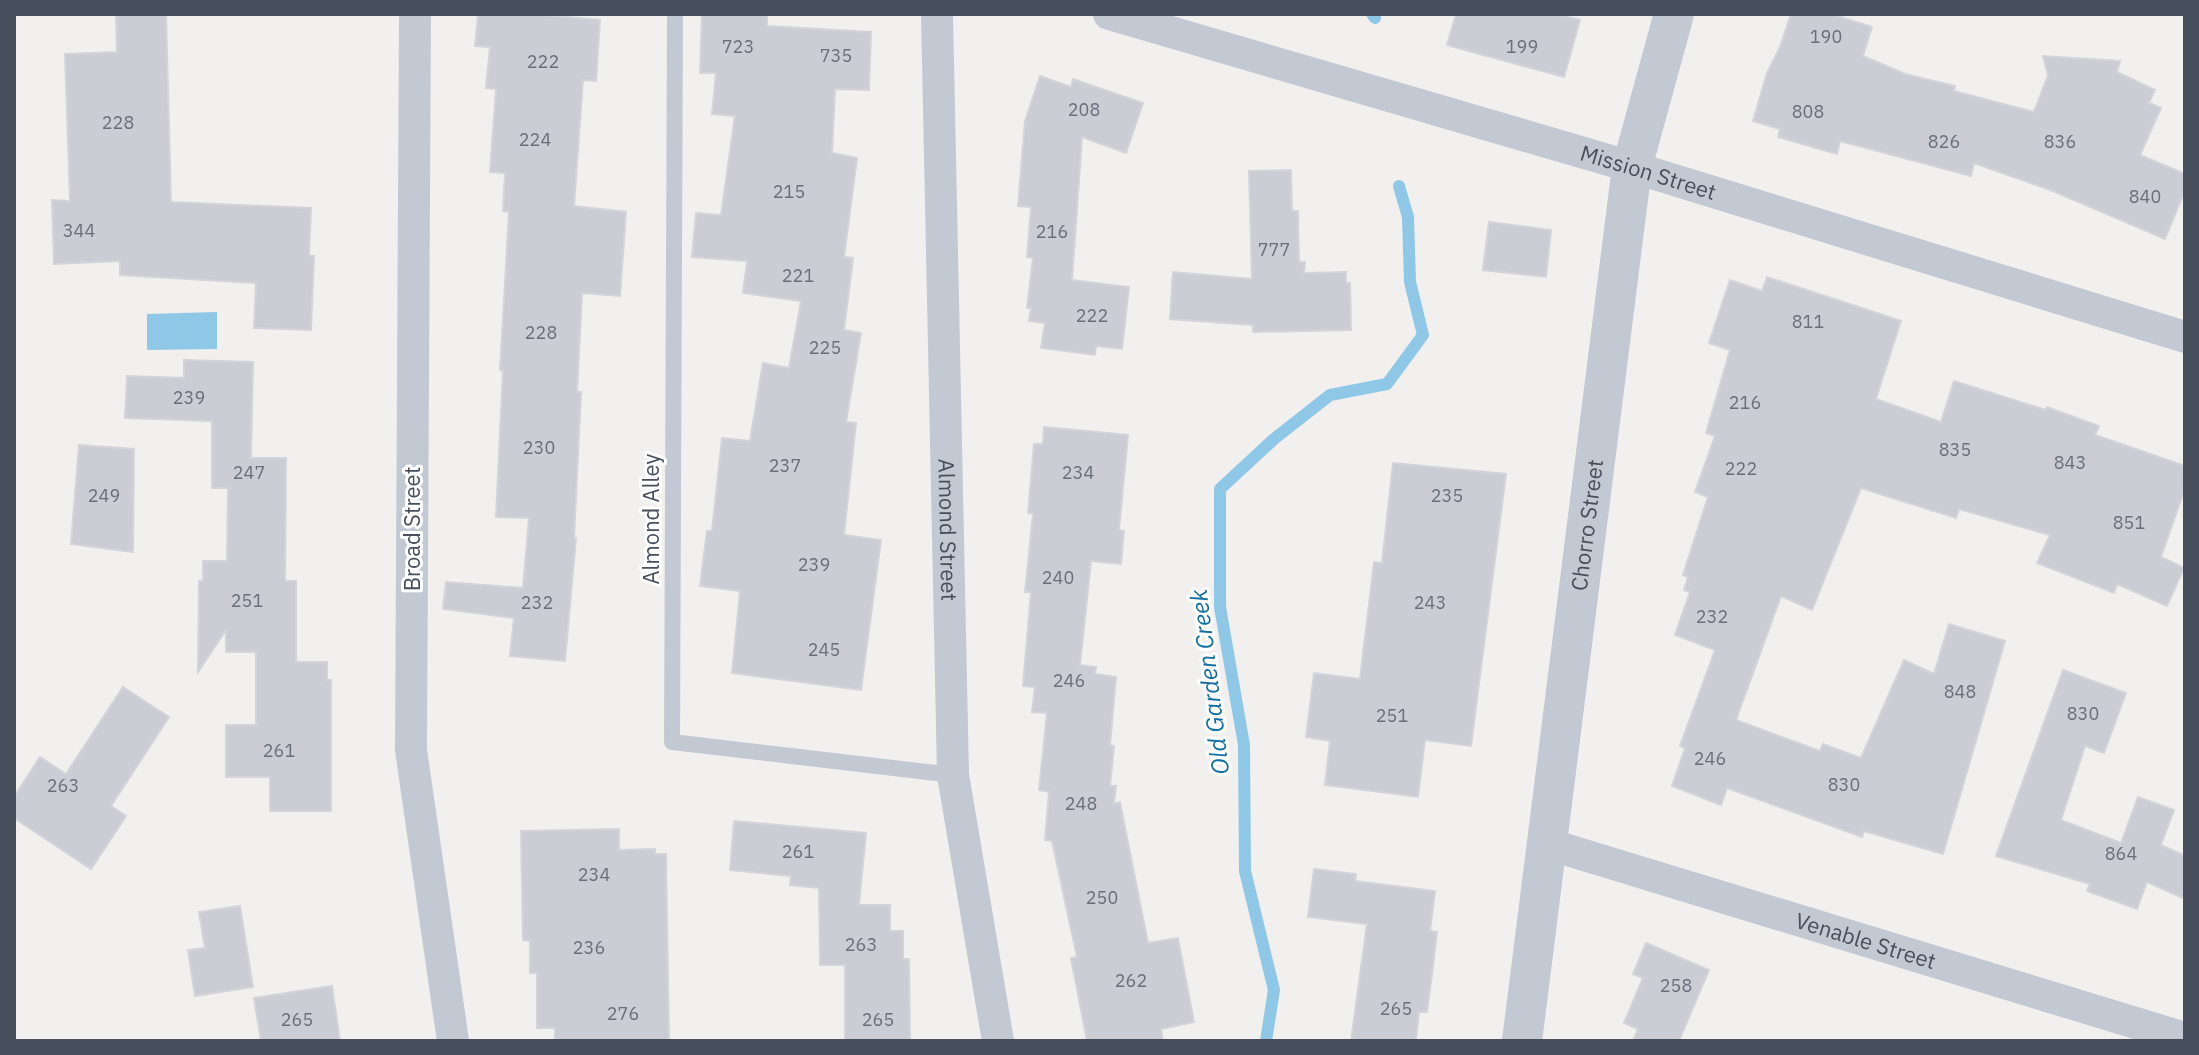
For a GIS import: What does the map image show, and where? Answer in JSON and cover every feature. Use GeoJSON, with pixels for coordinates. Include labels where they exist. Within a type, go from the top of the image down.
{"type":"FeatureCollection","features":[{"type":"Feature","properties":{"kind":"street","name":"Broad Street"},"geometry":{"type":"LineString","coordinates":[[415,14],[411,750],[453,1041]]}},
{"type":"Feature","properties":{"kind":"street","name":"Almond Street"},"geometry":{"type":"LineString","coordinates":[[937,14],[953,775],[998,1041]]}},
{"type":"Feature","properties":{"kind":"street","name":"Mission Street"},"geometry":{"type":"LineString","coordinates":[[1109,14],[1632,167],[2185,337]]}},
{"type":"Feature","properties":{"kind":"street","name":"Chorro Street"},"geometry":{"type":"LineString","coordinates":[[1522,1041],[1632,167],[1674,14]]}},
{"type":"Feature","properties":{"kind":"street","name":"Venable Street"},"geometry":{"type":"LineString","coordinates":[[1548,844],[2185,1038]]}},
{"type":"Feature","properties":{"kind":"lane","name":"Almond Alley"},"geometry":{"type":"LineString","coordinates":[[675,14],[672,742],[953,775]]}},
{"type":"Feature","properties":{"kind":"water"},"geometry":{"type":"Polygon","coordinates":[[[217,312],[217,349],[147,350],[147,314],[217,312]]]}},
{"type":"Feature","properties":{"kind":"building"},"geometry":{"type":"Polygon","coordinates":[[[116,14],[166,14],[171,202],[311,208],[309,256],[314,256],[311,330],[254,328],[256,283],[120,275],[120,261],[54,264],[52,200],[70,201],[65,54],[117,52],[116,14]]]}},
{"type":"Feature","properties":{"kind":"building"},"geometry":{"type":"Polygon","coordinates":[[[478,14],[532,14],[600,20],[596,81],[583,80],[574,206],[626,212],[620,296],[582,293],[577,392],[581,392],[576,538],[565,661],[510,656],[514,618],[443,609],[446,582],[523,588],[529,518],[496,517],[509,212],[503,211],[505,173],[490,172],[496,89],[486,88],[490,47],[475,46],[478,14]]]}},
{"type":"Feature","properties":{"kind":"building"},"geometry":{"type":"Polygon","coordinates":[[[702,14],[767,14],[767,26],[871,32],[869,90],[835,89],[832,153],[857,158],[844,257],[853,258],[844,330],[861,333],[846,422],[856,423],[844,535],[881,540],[861,690],[732,673],[740,591],[700,586],[707,531],[712,531],[722,438],[750,441],[763,363],[789,368],[801,301],[743,293],[747,261],[692,257],[696,213],[721,215],[735,116],[712,114],[716,73],[700,73],[702,14]]]}},
{"type":"Feature","properties":{"kind":"building"},"geometry":{"type":"Polygon","coordinates":[[[1456,14],[1557,14],[1580,20],[1564,77],[1447,45],[1456,14]]]}},
{"type":"Feature","properties":{"kind":"building"},"geometry":{"type":"Polygon","coordinates":[[[1791,14],[1831,14],[1872,27],[1863,56],[1905,74],[1955,86],[1954,91],[2034,112],[2048,75],[2043,56],[2120,61],[2117,72],[2155,90],[2149,103],[2161,108],[2140,155],[2185,174],[2185,190],[2165,239],[2053,191],[1974,163],[1971,176],[1840,141],[1837,154],[1778,137],[1780,129],[1753,121],[1767,73],[1791,14]]]}},
{"type":"Feature","properties":{"kind":"building"},"geometry":{"type":"Polygon","coordinates":[[[1040,76],[1071,87],[1073,79],[1143,103],[1126,153],[1082,137],[1072,280],[1129,287],[1122,349],[1096,346],[1095,355],[1041,348],[1045,323],[1029,321],[1031,308],[1027,308],[1033,258],[1027,257],[1031,207],[1018,206],[1025,121],[1040,76]]]}},
{"type":"Feature","properties":{"kind":"building"},"geometry":{"type":"Polygon","coordinates":[[[1291,170],[1292,211],[1298,211],[1299,262],[1305,262],[1304,273],[1346,272],[1346,283],[1350,283],[1351,330],[1253,332],[1253,325],[1170,319],[1173,272],[1252,279],[1249,171],[1291,170]]]}},
{"type":"Feature","properties":{"kind":"building"},"geometry":{"type":"Polygon","coordinates":[[[1489,222],[1551,230],[1546,277],[1483,270],[1489,222]]]}},
{"type":"Feature","properties":{"kind":"building"},"geometry":{"type":"Polygon","coordinates":[[[1767,277],[1901,321],[1876,399],[1941,422],[1954,381],[2046,410],[2047,407],[2099,426],[2095,435],[2185,466],[2185,488],[2161,557],[2184,568],[2167,606],[2117,584],[2114,593],[2037,563],[2050,535],[1959,509],[1956,518],[1861,488],[1812,610],[1781,596],[1736,720],[1820,751],[1823,744],[1861,758],[1904,660],[1934,674],[1949,624],[2005,641],[1943,854],[1864,831],[1862,837],[1727,788],[1721,805],[1672,786],[1685,748],[1680,746],[1715,650],[1675,635],[1690,592],[1684,590],[1688,577],[1683,575],[1708,497],[1695,492],[1715,436],[1706,433],[1730,350],[1709,343],[1730,280],[1762,291],[1767,277]]]}},
{"type":"Feature","properties":{"kind":"building"},"geometry":{"type":"Polygon","coordinates":[[[184,360],[253,362],[251,458],[286,458],[285,581],[296,581],[296,662],[327,662],[327,680],[331,680],[331,811],[270,811],[270,777],[226,777],[226,725],[256,725],[256,652],[226,652],[226,630],[198,672],[199,581],[203,581],[203,561],[227,561],[228,488],[212,488],[212,421],[125,418],[127,376],[184,378],[184,360]]]}},
{"type":"Feature","properties":{"kind":"building"},"geometry":{"type":"Polygon","coordinates":[[[1044,427],[1128,435],[1119,530],[1124,531],[1121,564],[1091,561],[1080,665],[1096,667],[1095,674],[1116,677],[1110,786],[1116,786],[1114,804],[1120,802],[1148,943],[1178,938],[1194,1022],[1161,1029],[1163,1041],[1087,1041],[1071,958],[1077,957],[1052,841],[1045,840],[1049,792],[1039,790],[1047,713],[1032,712],[1035,687],[1023,686],[1031,592],[1025,592],[1033,514],[1028,513],[1034,444],[1043,444],[1044,427]]]}},
{"type":"Feature","properties":{"kind":"building"},"geometry":{"type":"Polygon","coordinates":[[[79,445],[134,449],[133,552],[71,544],[79,445]]]}},
{"type":"Feature","properties":{"kind":"building"},"geometry":{"type":"Polygon","coordinates":[[[1393,463],[1506,474],[1471,746],[1425,740],[1418,797],[1325,785],[1330,741],[1306,737],[1314,673],[1360,679],[1374,562],[1382,563],[1393,463]]]}},
{"type":"Feature","properties":{"kind":"building"},"geometry":{"type":"Polygon","coordinates":[[[2063,670],[2126,693],[2104,753],[2085,746],[2061,820],[2121,843],[2138,797],[2174,810],[2161,845],[2185,856],[2185,899],[2147,882],[2137,909],[2087,891],[2090,884],[1996,856],[2063,670]]]}},
{"type":"Feature","properties":{"kind":"building"},"geometry":{"type":"Polygon","coordinates":[[[123,687],[169,717],[111,806],[126,816],[91,869],[14,818],[14,797],[40,757],[66,774],[123,687]]]}},
{"type":"Feature","properties":{"kind":"building"},"geometry":{"type":"Polygon","coordinates":[[[734,821],[866,833],[859,905],[890,905],[890,931],[903,931],[903,959],[909,959],[910,1041],[845,1041],[845,965],[820,965],[819,888],[790,885],[791,876],[730,870],[734,821]]]}},
{"type":"Feature","properties":{"kind":"building"},"geometry":{"type":"Polygon","coordinates":[[[619,829],[619,850],[655,849],[655,854],[666,854],[669,1041],[555,1041],[555,1028],[537,1028],[537,973],[530,973],[530,941],[523,940],[521,831],[619,829]]]}},
{"type":"Feature","properties":{"kind":"building"},"geometry":{"type":"Polygon","coordinates":[[[1314,869],[1356,874],[1355,881],[1435,891],[1430,931],[1437,932],[1433,966],[1427,1012],[1419,1012],[1416,1041],[1351,1041],[1367,924],[1308,917],[1314,869]]]}},
{"type":"Feature","properties":{"kind":"building"},"geometry":{"type":"Polygon","coordinates":[[[240,906],[253,987],[195,996],[188,950],[205,948],[199,912],[240,906]]]}},
{"type":"Feature","properties":{"kind":"building"},"geometry":{"type":"Polygon","coordinates":[[[1646,943],[1709,970],[1679,1041],[1633,1041],[1638,1029],[1624,1023],[1643,978],[1633,974],[1646,943]]]}},
{"type":"Feature","properties":{"kind":"building"},"geometry":{"type":"Polygon","coordinates":[[[332,986],[340,1041],[261,1041],[254,998],[332,986]]]}},
{"type":"Feature","properties":{"kind":"waterway","name":"Old Garden Creek"},"geometry":{"type":"LineString","coordinates":[[1372,14],[1375,18]]}},
{"type":"Feature","properties":{"kind":"waterway","name":"Old Garden Creek"},"geometry":{"type":"LineString","coordinates":[[1266,1041],[1274,990],[1245,871],[1244,745],[1220,607],[1220,489],[1274,439],[1330,395],[1387,384],[1423,335],[1410,282],[1408,217],[1399,186]]}}]}
